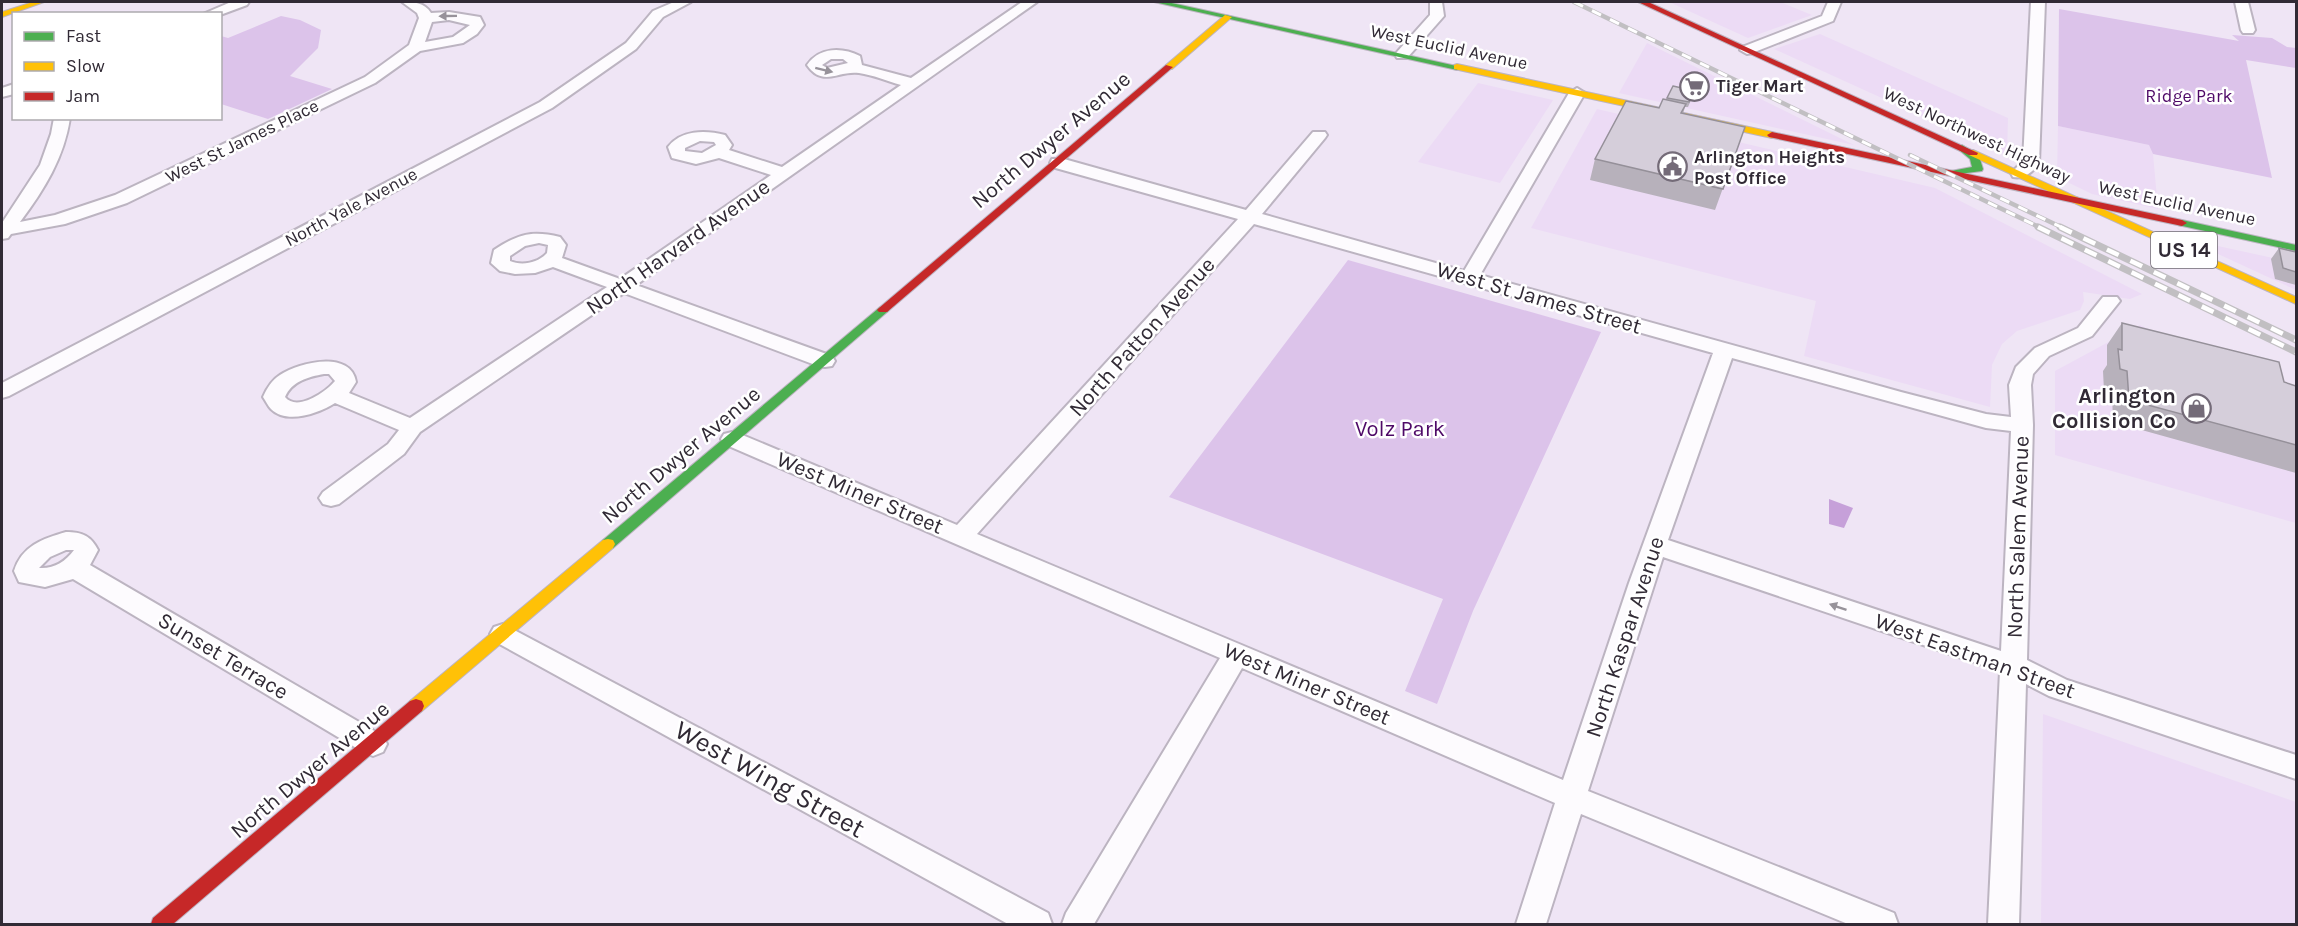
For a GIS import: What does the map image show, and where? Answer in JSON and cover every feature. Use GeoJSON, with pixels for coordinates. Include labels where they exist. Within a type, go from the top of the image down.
{"type":"FeatureCollection","features":[{"type":"Feature","properties":{"kind":"main road"},"geometry":{"type":"LineString","coordinates":[[2,15],[40,2]]}},
{"type":"Feature","properties":{"kind":"main road","name":"West Euclid Avenue"},"geometry":{"type":"LineString","coordinates":[[1158,2],[2296,248]]}},
{"type":"Feature","properties":{"kind":"main road","name":"West Northwest Highway"},"geometry":{"type":"LineString","coordinates":[[1642,2],[2296,301]]}},
{"type":"Feature","properties":{"kind":"main road","name":"North Dwyer Avenue"},"geometry":{"type":"LineString","coordinates":[[160,924],[1228,17]]}},
{"type":"Feature","properties":{"kind":"main road","name":"West Euclid Avenue"},"geometry":{"type":"LineString","coordinates":[[1732,127],[1808,148],[2296,258]]}},
{"type":"Feature","properties":{"kind":"main road"},"geometry":{"type":"LineString","coordinates":[[1955,173],[1978,169],[1975,158],[1961,147]]}},
{"type":"Feature","properties":{"kind":"street"},"geometry":{"type":"LineString","coordinates":[[215,12],[242,2]]}},
{"type":"Feature","properties":{"kind":"street"},"geometry":{"type":"LineString","coordinates":[[408,2],[423,11],[426,18],[416,47],[448,43],[472,32],[477,25],[476,20],[464,16],[426,18]]}},
{"type":"Feature","properties":{"kind":"street","name":"North Yale Avenue"},"geometry":{"type":"LineString","coordinates":[[2,391],[546,105],[631,46],[654,8],[684,2]]}},
{"type":"Feature","properties":{"kind":"street","name":"North Harvard Avenue"},"geometry":{"type":"LineString","coordinates":[[331,498],[396,449],[412,427],[622,286],[1030,2]]}},
{"type":"Feature","properties":{"kind":"street"},"geometry":{"type":"LineString","coordinates":[[1402,55],[1437,16],[1436,2]]}},
{"type":"Feature","properties":{"kind":"street"},"geometry":{"type":"LineString","coordinates":[[1747,50],[1828,18],[1834,2]]}},
{"type":"Feature","properties":{"kind":"street"},"geometry":{"type":"LineString","coordinates":[[2019,173],[2031,163],[2038,2]]}},
{"type":"Feature","properties":{"kind":"street"},"geometry":{"type":"LineString","coordinates":[[2241,2],[2248,30]]}},
{"type":"Feature","properties":{"kind":"street","name":"West St James Place"},"geometry":{"type":"LineString","coordinates":[[3,232],[59,220],[121,199],[370,80],[416,47]]}},
{"type":"Feature","properties":{"kind":"street"},"geometry":{"type":"LineString","coordinates":[[851,68],[913,83]]}},
{"type":"Feature","properties":{"kind":"street"},"geometry":{"type":"LineString","coordinates":[[1469,278],[1577,93]]}},
{"type":"Feature","properties":{"kind":"street"},"geometry":{"type":"LineString","coordinates":[[3,232],[52,159],[60,136],[62,120]]}},
{"type":"Feature","properties":{"kind":"street","name":"North Patton Avenue"},"geometry":{"type":"LineString","coordinates":[[961,536],[1251,216],[1319,135]]}},
{"type":"Feature","properties":{"kind":"street"},"geometry":{"type":"LineString","coordinates":[[718,152],[783,173]]}},
{"type":"Feature","properties":{"kind":"street","name":"West St James Street"},"geometry":{"type":"LineString","coordinates":[[1058,163],[1724,351],[1908,401],[1986,420],[2022,425]]}},
{"type":"Feature","properties":{"kind":"street"},"geometry":{"type":"LineString","coordinates":[[551,260],[825,361]]}},
{"type":"Feature","properties":{"kind":"street","name":"North Salem Avenue"},"geometry":{"type":"LineString","coordinates":[[2003,924],[2022,425],[2020,385],[2023,372],[2042,352],[2085,332],[2110,302]]}},
{"type":"Feature","properties":{"kind":"street","name":"North Kaspar Avenue"},"geometry":{"type":"LineString","coordinates":[[1531,924],[1654,545],[1724,351]]}},
{"type":"Feature","properties":{"kind":"street"},"geometry":{"type":"LineString","coordinates":[[335,395],[412,427]]}},
{"type":"Feature","properties":{"kind":"street","name":"West Miner Street"},"geometry":{"type":"LineString","coordinates":[[732,439],[1572,797],[1883,924]]}},
{"type":"Feature","properties":{"kind":"street","name":"West Eastman Street"},"geometry":{"type":"LineString","coordinates":[[1654,545],[2013,666],[2058,688],[2296,767]]}},
{"type":"Feature","properties":{"kind":"street","name":"Sunset Terrace"},"geometry":{"type":"LineString","coordinates":[[73,567],[373,744]]}},
{"type":"Feature","properties":{"kind":"street","name":"West Wing Street"},"geometry":{"type":"LineString","coordinates":[[503,634],[1037,924]]}},
{"type":"Feature","properties":{"kind":"street"},"geometry":{"type":"LineString","coordinates":[[1077,924],[1236,655]]}},
{"type":"Feature","properties":{"kind":"shaded area"},"geometry":{"type":"Polygon","coordinates":[[[1669,2],[1780,2],[1812,15],[1748,38],[1669,2]]]}},
{"type":"Feature","properties":{"kind":"shaded area"},"geometry":{"type":"Polygon","coordinates":[[[1820,34],[2008,118],[2007,155],[1774,49],[1820,34]]]}},
{"type":"Feature","properties":{"kind":"shaded area"},"geometry":{"type":"Polygon","coordinates":[[[1647,43],[1854,145],[1619,93],[1647,43]]]}},
{"type":"Feature","properties":{"kind":"shaded area"},"geometry":{"type":"Polygon","coordinates":[[[1478,83],[1553,100],[1500,183],[1418,162],[1478,83]]]}},
{"type":"Feature","properties":{"kind":"shaded area"},"geometry":{"type":"Polygon","coordinates":[[[1597,109],[1935,188],[2142,294],[2130,299],[2083,292],[2084,301],[2080,310],[2017,331],[2002,344],[1992,365],[1990,407],[1804,356],[1816,301],[1531,228],[1597,109]]]}},
{"type":"Feature","properties":{"kind":"shaded area"},"geometry":{"type":"Polygon","coordinates":[[[2058,126],[2149,145],[2153,154],[2158,209],[2092,194],[2057,177],[2058,126]]]}},
{"type":"Feature","properties":{"kind":"shaded area"},"geometry":{"type":"Polygon","coordinates":[[[2204,243],[2296,263],[2296,290],[2203,247],[2204,243]]]}},
{"type":"Feature","properties":{"kind":"shaded area"},"geometry":{"type":"Polygon","coordinates":[[[2140,325],[2296,398],[2296,523],[2055,455],[2055,371],[2140,325]]]}},
{"type":"Feature","properties":{"kind":"shaded area"},"geometry":{"type":"Polygon","coordinates":[[[1829,499],[1853,508],[1844,528],[1829,524],[1829,499]]]}},
{"type":"Feature","properties":{"kind":"shaded area"},"geometry":{"type":"Polygon","coordinates":[[[2043,714],[2296,802],[2296,924],[2041,924],[2043,714]]]}},
{"type":"Feature","properties":{"kind":"green space","name":"Ridge Park"},"geometry":{"type":"Polygon","coordinates":[[[2059,9],[2239,41],[2232,35],[2272,38],[2287,47],[2296,48],[2296,68],[2246,60],[2272,178],[2153,154],[2149,145],[2058,126],[2059,9]]]}},
{"type":"Feature","properties":{"kind":"green space"},"geometry":{"type":"Polygon","coordinates":[[[281,16],[300,20],[321,30],[318,48],[290,76],[332,89],[268,119],[222,104],[222,36],[228,38],[281,16]]]}},
{"type":"Feature","properties":{"kind":"green space","name":"Volz Park"},"geometry":{"type":"Polygon","coordinates":[[[1348,260],[1601,332],[1473,611],[1437,704],[1405,691],[1443,599],[1169,497],[1348,260]]]}},
{"type":"Feature","properties":{"kind":"building"},"geometry":{"type":"Polygon","coordinates":[[[1673,86],[1695,91],[1689,102],[1667,98],[1673,86]]]}},
{"type":"Feature","properties":{"kind":"building","name":"Arlington Heights Post Office"},"geometry":{"type":"Polygon","coordinates":[[[1663,99],[1686,104],[1681,113],[1745,127],[1723,189],[1595,159],[1626,101],[1659,108],[1663,99]]]}},
{"type":"Feature","properties":{"kind":"building"},"geometry":{"type":"Polygon","coordinates":[[[2279,248],[2296,252],[2296,272],[2283,268],[2279,248]]]}},
{"type":"Feature","properties":{"kind":"building"},"geometry":{"type":"Polygon","coordinates":[[[2122,323],[2279,362],[2284,382],[2296,386],[2296,445],[2129,400],[2127,371],[2120,369],[2118,349],[2122,350],[2122,323]]]}},
{"type":"Feature","properties":{"kind":"railway"},"geometry":{"type":"LineString","coordinates":[[1574,2],[2041,228]]}},
{"type":"Feature","properties":{"kind":"railway"},"geometry":{"type":"LineString","coordinates":[[1910,155],[2063,228]]}},
{"type":"Feature","properties":{"kind":"railway"},"geometry":{"type":"LineString","coordinates":[[2038,227],[2296,352]]}},
{"type":"Feature","properties":{"kind":"railway"},"geometry":{"type":"LineString","coordinates":[[2060,227],[2296,340]]}},
{"type":"Feature","properties":{"kind":"traffic: fast"},"geometry":{"type":"LineString","coordinates":[[1158,2],[1457,67]]}},
{"type":"Feature","properties":{"kind":"traffic: fast"},"geometry":{"type":"LineString","coordinates":[[1955,173],[1978,169],[1975,158],[1962,148]]}},
{"type":"Feature","properties":{"kind":"traffic: fast"},"geometry":{"type":"LineString","coordinates":[[2182,223],[2296,248]]}},
{"type":"Feature","properties":{"kind":"traffic: fast"},"geometry":{"type":"LineString","coordinates":[[608,544],[883,310]]}},
{"type":"Feature","properties":{"kind":"traffic: slow"},"geometry":{"type":"LineString","coordinates":[[2,15],[40,2]]}},
{"type":"Feature","properties":{"kind":"traffic: slow"},"geometry":{"type":"LineString","coordinates":[[1169,67],[1228,17]]}},
{"type":"Feature","properties":{"kind":"traffic: slow"},"geometry":{"type":"LineString","coordinates":[[1457,67],[1772,135]]}},
{"type":"Feature","properties":{"kind":"traffic: slow"},"geometry":{"type":"LineString","coordinates":[[1973,153],[2296,301]]}},
{"type":"Feature","properties":{"kind":"traffic: slow"},"geometry":{"type":"LineString","coordinates":[[416,706],[608,544]]}},
{"type":"Feature","properties":{"kind":"traffic: jam"},"geometry":{"type":"LineString","coordinates":[[1642,2],[1973,153]]}},
{"type":"Feature","properties":{"kind":"traffic: jam"},"geometry":{"type":"LineString","coordinates":[[883,310],[1169,67]]}},
{"type":"Feature","properties":{"kind":"traffic: jam"},"geometry":{"type":"LineString","coordinates":[[1772,135],[2182,223]]}},
{"type":"Feature","properties":{"kind":"traffic: jam"},"geometry":{"type":"LineString","coordinates":[[160,924],[416,706]]}},
{"type":"Feature","properties":{"kind":"place","name":"Tiger Mart"},"geometry":{"type":"Point","coordinates":[1695,86]}},
{"type":"Feature","properties":{"kind":"place","name":"Arlington Heights Post Office"},"geometry":{"type":"Point","coordinates":[1673,167]}},
{"type":"Feature","properties":{"kind":"place","name":"Arlington Collision Co"},"geometry":{"type":"Point","coordinates":[2197,409]}}]}
